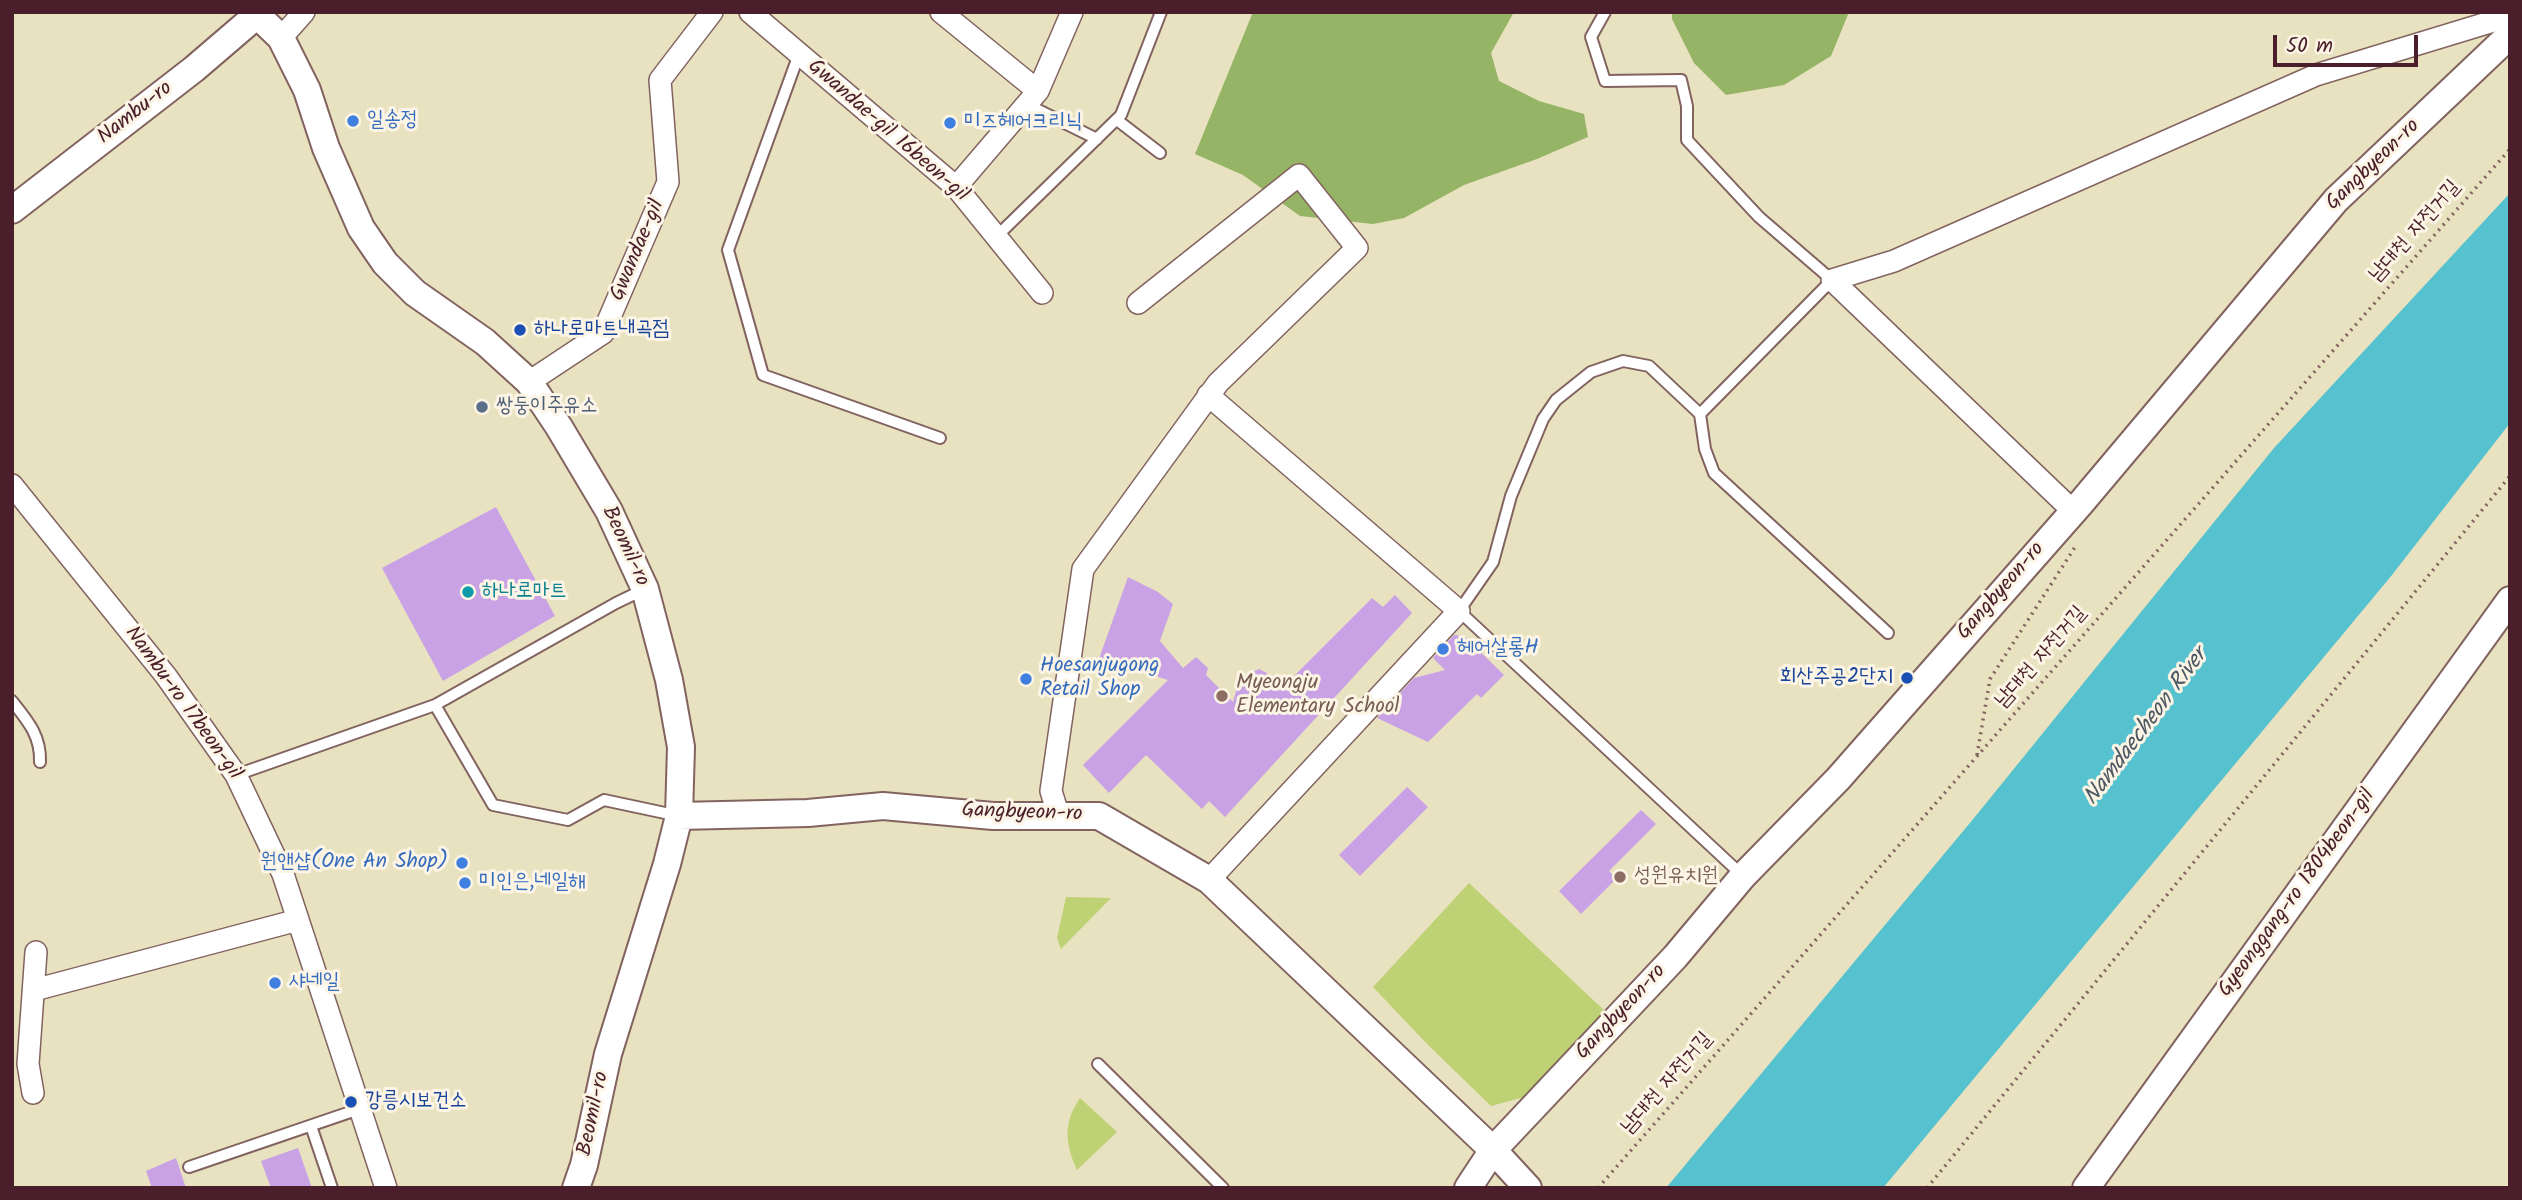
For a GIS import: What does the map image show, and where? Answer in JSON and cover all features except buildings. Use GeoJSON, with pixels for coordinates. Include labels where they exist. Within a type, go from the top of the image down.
{"type":"FeatureCollection","features":[{"type":"Feature","properties":{"kind":"street"},"geometry":{"type":"LineString","coordinates":[[281,38],[304,12]]}},
{"type":"Feature","properties":{"kind":"street","name":"Gwandae-gil"},"geometry":{"type":"LineString","coordinates":[[529,382],[603,333],[668,182],[660,80],[712,12]]}},
{"type":"Feature","properties":{"kind":"street","name":"Gwandae-gil 16beon-gil"},"geometry":{"type":"LineString","coordinates":[[750,12],[956,187],[1042,293]]}},
{"type":"Feature","properties":{"kind":"street"},"geometry":{"type":"LineString","coordinates":[[956,187],[1032,97],[1072,12]]}},
{"type":"Feature","properties":{"kind":"street","name":"Beomil-ro"},"geometry":{"type":"LineString","coordinates":[[257,13],[281,38],[307,90],[345,196],[360,228],[385,263],[415,293],[485,342],[529,382],[609,512],[645,589],[668,680],[681,747],[679,816],[667,864],[608,1054],[584,1165],[576,1188]]}},
{"type":"Feature","properties":{"kind":"street","name":"Nambu-ro"},"geometry":{"type":"LineString","coordinates":[[12,210],[194,69],[257,13]]}},
{"type":"Feature","properties":{"kind":"street"},"geometry":{"type":"LineString","coordinates":[[948,15],[1032,97]]}},
{"type":"Feature","properties":{"kind":"street"},"geometry":{"type":"LineString","coordinates":[[1832,279],[1895,261],[2316,75],[2510,16]]}},
{"type":"Feature","properties":{"kind":"street","name":"Gangbyeon-ro"},"geometry":{"type":"LineString","coordinates":[[1468,1188],[1493,1150],[1675,957],[1743,876],[1838,779],[2073,511],[2336,200],[2510,35]]}},
{"type":"Feature","properties":{"kind":"street"},"geometry":{"type":"LineString","coordinates":[[1059,817],[1051,791],[1083,569],[1217,383],[1357,248],[1299,175],[1138,303]]}},
{"type":"Feature","properties":{"kind":"street"},"geometry":{"type":"LineString","coordinates":[[1832,279],[2073,511]]}},
{"type":"Feature","properties":{"kind":"street"},"geometry":{"type":"LineString","coordinates":[[1208,396],[1459,611],[1209,880]]}},
{"type":"Feature","properties":{"kind":"street","name":"Nambu-ro 17beon-gil"},"geometry":{"type":"LineString","coordinates":[[12,485],[166,676],[236,775],[283,874],[386,1188]]}},
{"type":"Feature","properties":{"kind":"street","name":"Gyeonggang-ro 1804beon-gil"},"geometry":{"type":"LineString","coordinates":[[2086,1188],[2510,600]]}},
{"type":"Feature","properties":{"kind":"street","name":"Gangbyeon-ro"},"geometry":{"type":"LineString","coordinates":[[679,816],[808,813],[883,806],[993,816],[1099,816],[1209,880],[1493,1150],[1522,1182]]}},
{"type":"Feature","properties":{"kind":"street"},"geometry":{"type":"LineString","coordinates":[[34,990],[298,920]]}},
{"type":"Feature","properties":{"kind":"street"},"geometry":{"type":"LineString","coordinates":[[33,1093],[28,1064],[36,951]]}},
{"type":"Feature","properties":{"kind":"lane"},"geometry":{"type":"LineString","coordinates":[[996,237],[1121,115],[1161,12]]}},
{"type":"Feature","properties":{"kind":"lane"},"geometry":{"type":"LineString","coordinates":[[1605,12],[1591,37],[1605,81],[1681,80],[1687,106],[1687,140],[1759,216],[1832,279],[1700,414]]}},
{"type":"Feature","properties":{"kind":"lane"},"geometry":{"type":"LineString","coordinates":[[799,54],[728,250],[763,375],[940,438]]}},
{"type":"Feature","properties":{"kind":"lane"},"geometry":{"type":"LineString","coordinates":[[1032,97],[1097,139]]}},
{"type":"Feature","properties":{"kind":"lane"},"geometry":{"type":"LineString","coordinates":[[1117,120],[1160,153]]}},
{"type":"Feature","properties":{"kind":"lane"},"geometry":{"type":"LineString","coordinates":[[1743,876],[1459,611],[1493,562],[1511,496],[1543,419],[1556,400],[1591,372],[1623,361],[1649,366],[1700,414],[1705,449],[1714,473],[1888,633]]}},
{"type":"Feature","properties":{"kind":"lane"},"geometry":{"type":"LineString","coordinates":[[236,775],[435,705],[645,589]]}},
{"type":"Feature","properties":{"kind":"lane"},"geometry":{"type":"LineString","coordinates":[[12,701],[33,726],[41,748],[40,762]]}},
{"type":"Feature","properties":{"kind":"lane"},"geometry":{"type":"LineString","coordinates":[[435,705],[493,806],[568,820],[604,800],[679,816]]}},
{"type":"Feature","properties":{"kind":"lane"},"geometry":{"type":"LineString","coordinates":[[1098,1064],[1223,1188]]}},
{"type":"Feature","properties":{"kind":"lane"},"geometry":{"type":"LineString","coordinates":[[189,1167],[359,1109]]}},
{"type":"Feature","properties":{"kind":"lane"},"geometry":{"type":"LineString","coordinates":[[311,1126],[332,1188]]}},
{"type":"Feature","properties":{"kind":"path","name":"남대천 자전거길"},"geometry":{"type":"LineString","coordinates":[[1598,1188],[2510,149]]}},
{"type":"Feature","properties":{"kind":"path"},"geometry":{"type":"LineString","coordinates":[[1927,1188],[2510,476]]}},
{"type":"Feature","properties":{"kind":"path"},"geometry":{"type":"LineString","coordinates":[[1976,757],[1990,679],[2082,537]]}},
{"type":"Feature","properties":{"kind":"green space"},"geometry":{"type":"Polygon","coordinates":[[[1253,12],[1514,12],[1491,53],[1499,81],[1539,101],[1584,114],[1588,137],[1537,159],[1464,185],[1404,218],[1373,224],[1300,216],[1243,175],[1195,154],[1253,12]]]}},
{"type":"Feature","properties":{"kind":"green space"},"geometry":{"type":"Polygon","coordinates":[[[1672,12],[1849,12],[1831,56],[1784,85],[1726,95],[1694,63],[1672,19],[1672,12]]]}},
{"type":"Feature","properties":{"kind":"green space"},"geometry":{"type":"Polygon","coordinates":[[[1469,883],[1607,1013],[1532,1095],[1491,1106],[1373,987],[1469,883]]]}},
{"type":"Feature","properties":{"kind":"green space"},"geometry":{"type":"Polygon","coordinates":[[[1066,897],[1111,898],[1061,949],[1057,938],[1066,897]]]}},
{"type":"Feature","properties":{"kind":"green space"},"geometry":{"type":"Polygon","coordinates":[[[1080,1098],[1117,1132],[1077,1170],[1068,1142],[1068,1125],[1080,1098]]]}},
{"type":"Feature","properties":{"kind":"water","name":"Namdaecheon River"},"geometry":{"type":"Polygon","coordinates":[[[2510,193],[2510,423],[2392,575],[1883,1188],[1666,1188],[1974,818],[2274,448],[2510,193]]]}},
{"type":"Feature","properties":{"kind":"place","name":"일송정"},"geometry":{"type":"Point","coordinates":[353,121]}},
{"type":"Feature","properties":{"kind":"place","name":"미즈헤어크리닉"},"geometry":{"type":"Point","coordinates":[950,123]}},
{"type":"Feature","properties":{"kind":"place","name":"하나로마트내곡점"},"geometry":{"type":"Point","coordinates":[520,330]}},
{"type":"Feature","properties":{"kind":"place","name":"쌍둥이주유소"},"geometry":{"type":"Point","coordinates":[482,407]}},
{"type":"Feature","properties":{"kind":"place","name":"하나로마트"},"geometry":{"type":"Point","coordinates":[468,592]}},
{"type":"Feature","properties":{"kind":"place","name":"헤어살롱H"},"geometry":{"type":"Point","coordinates":[1443,649]}},
{"type":"Feature","properties":{"kind":"place","name":"회산주공2단지"},"geometry":{"type":"Point","coordinates":[1907,678]}},
{"type":"Feature","properties":{"kind":"place","name":"Hoesanjugong Retail Shop"},"geometry":{"type":"Point","coordinates":[1026,679]}},
{"type":"Feature","properties":{"kind":"place","name":"Myeongju Elementary School"},"geometry":{"type":"Point","coordinates":[1222,696]}},
{"type":"Feature","properties":{"kind":"place","name":"원앤샵(One An Shop)"},"geometry":{"type":"Point","coordinates":[462,863]}},
{"type":"Feature","properties":{"kind":"place","name":"성원유치원"},"geometry":{"type":"Point","coordinates":[1620,877]}},
{"type":"Feature","properties":{"kind":"place","name":"미인은,네일해"},"geometry":{"type":"Point","coordinates":[465,883]}},
{"type":"Feature","properties":{"kind":"place","name":"샤네일"},"geometry":{"type":"Point","coordinates":[275,983]}},
{"type":"Feature","properties":{"kind":"place","name":"강릉시보건소"},"geometry":{"type":"Point","coordinates":[351,1102]}}]}
